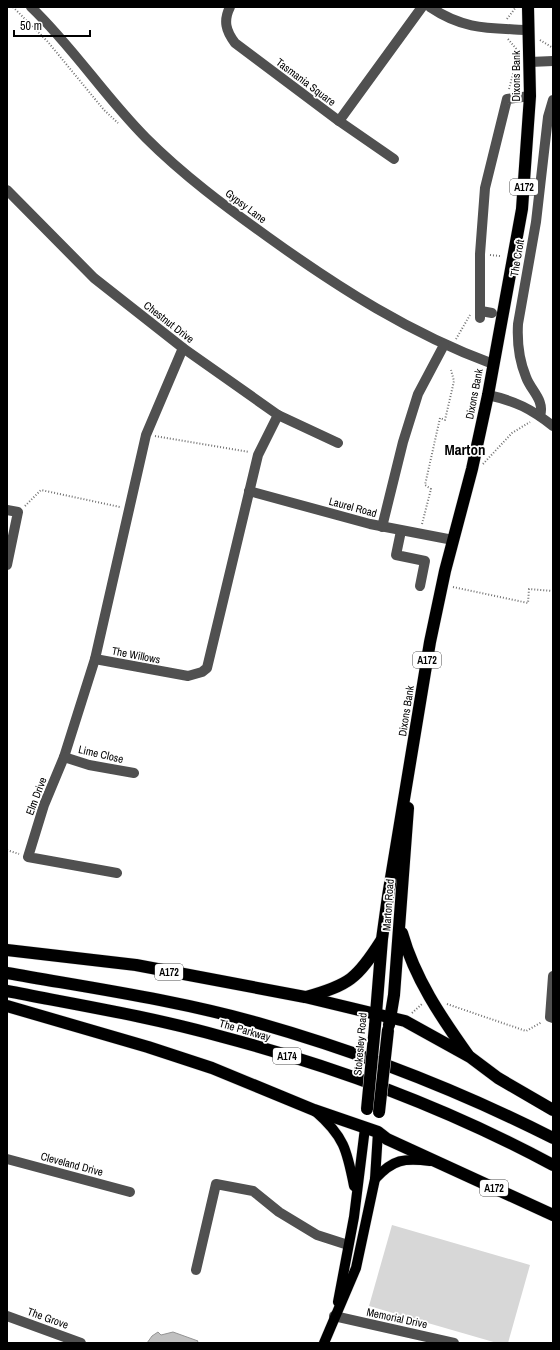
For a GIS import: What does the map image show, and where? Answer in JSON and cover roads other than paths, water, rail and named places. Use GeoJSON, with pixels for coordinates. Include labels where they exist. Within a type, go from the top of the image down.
{"type":"FeatureCollection","features":[{"type":"Feature","properties":{"kind":"highway","name":"Dixons Bank"},"geometry":{"type":"LineString","coordinates":[[408,781],[430,642],[452,540],[472,469],[488,395],[522,209],[530,96],[528,7]]}},
{"type":"Feature","properties":{"kind":"highway","name":"Stokesley Road"},"geometry":{"type":"LineString","coordinates":[[378,1132],[373,1110],[375,1026],[382,939],[408,781]]}},
{"type":"Feature","properties":{"kind":"highway","name":"Marton Road"},"geometry":{"type":"LineString","coordinates":[[388,1030],[394,995],[400,924],[408,814],[408,781]]}},
{"type":"Feature","properties":{"kind":"highway"},"geometry":{"type":"LineString","coordinates":[[388,896],[402,898]]}},
{"type":"Feature","properties":{"kind":"highway"},"geometry":{"type":"LineString","coordinates":[[400,924],[416,972],[430,998],[470,1057]]}},
{"type":"Feature","properties":{"kind":"highway","name":"A172"},"geometry":{"type":"LineString","coordinates":[[305,998],[336,988],[350,980],[363,968],[382,939]]}},
{"type":"Feature","properties":{"kind":"highway","name":"A172"},"geometry":{"type":"LineString","coordinates":[[7,950],[136,965],[305,998],[390,1017]]}},
{"type":"Feature","properties":{"kind":"highway","name":"The Parkway"},"geometry":{"type":"LineString","coordinates":[[7,973],[168,1002],[272,1027],[352,1052],[419,1077],[520,1121],[553,1138]]}},
{"type":"Feature","properties":{"kind":"highway","name":"The Parkway"},"geometry":{"type":"LineString","coordinates":[[7,991],[153,1020],[223,1036],[289,1056],[357,1078],[412,1100],[484,1131],[553,1165]]}},
{"type":"Feature","properties":{"kind":"highway"},"geometry":{"type":"LineString","coordinates":[[7,1006],[133,1042],[212,1068],[314,1110],[378,1132]]}},
{"type":"Feature","properties":{"kind":"highway"},"geometry":{"type":"LineString","coordinates":[[390,1017],[405,1021],[470,1057],[498,1078],[553,1110]]}},
{"type":"Feature","properties":{"kind":"highway","name":"Stokesley Road"},"geometry":{"type":"LineString","coordinates":[[365,1128],[373,1110],[388,1030]]}},
{"type":"Feature","properties":{"kind":"highway","name":"A172"},"geometry":{"type":"LineString","coordinates":[[378,1132],[387,1139],[553,1215]]}},
{"type":"Feature","properties":{"kind":"main road"},"geometry":{"type":"LineString","coordinates":[[314,1110],[330,1124],[343,1142],[349,1156],[356,1196]]}},
{"type":"Feature","properties":{"kind":"main road","name":"Stokesley Road"},"geometry":{"type":"LineString","coordinates":[[336,1313],[356,1196],[365,1128]]}},
{"type":"Feature","properties":{"kind":"main road","name":"Stokesley Road"},"geometry":{"type":"LineString","coordinates":[[324,1343],[356,1268],[375,1179],[378,1132]]}},
{"type":"Feature","properties":{"kind":"main road","name":"A172"},"geometry":{"type":"LineString","coordinates":[[375,1179],[397,1160],[405,1159],[440,1163]]}},
{"type":"Feature","properties":{"kind":"street","name":"Gypsy Lane"},"geometry":{"type":"LineString","coordinates":[[31,7],[50,25],[147,139],[211,195],[292,255],[358,299],[408,327],[458,351],[493,364]]}},
{"type":"Feature","properties":{"kind":"street","name":"Tasmania Square"},"geometry":{"type":"LineString","coordinates":[[230,7],[226,17],[226,24],[229,35],[235,43],[339,121],[422,7]]}},
{"type":"Feature","properties":{"kind":"street"},"geometry":{"type":"LineString","coordinates":[[430,7],[459,23],[482,28],[528,30]]}},
{"type":"Feature","properties":{"kind":"street"},"geometry":{"type":"LineString","coordinates":[[530,62],[553,61]]}},
{"type":"Feature","properties":{"kind":"street"},"geometry":{"type":"LineString","coordinates":[[492,314],[480,314],[480,254],[485,188],[506,99],[530,96]]}},
{"type":"Feature","properties":{"kind":"street","name":"The Croft"},"geometry":{"type":"LineString","coordinates":[[540,416],[542,409],[541,403],[526,378],[520,360],[517,339],[518,324],[536,222],[548,117],[553,100]]}},
{"type":"Feature","properties":{"kind":"street"},"geometry":{"type":"LineString","coordinates":[[339,121],[394,159]]}},
{"type":"Feature","properties":{"kind":"street","name":"Chestnut Drive"},"geometry":{"type":"LineString","coordinates":[[7,190],[94,278],[183,348],[278,415],[338,442]]}},
{"type":"Feature","properties":{"kind":"street"},"geometry":{"type":"LineString","coordinates":[[382,527],[402,442],[418,394],[444,344]]}},
{"type":"Feature","properties":{"kind":"street","name":"The Willows"},"geometry":{"type":"LineString","coordinates":[[183,348],[146,435],[95,660],[188,676],[202,672],[207,668],[258,454],[278,415]]}},
{"type":"Feature","properties":{"kind":"street"},"geometry":{"type":"LineString","coordinates":[[488,395],[513,401],[540,416],[553,426]]}},
{"type":"Feature","properties":{"kind":"street","name":"Laurel Road"},"geometry":{"type":"LineString","coordinates":[[249,491],[382,527],[452,540]]}},
{"type":"Feature","properties":{"kind":"street"},"geometry":{"type":"LineString","coordinates":[[7,510],[18,512],[7,565]]}},
{"type":"Feature","properties":{"kind":"street"},"geometry":{"type":"LineString","coordinates":[[401,531],[396,555],[425,561],[420,586]]}},
{"type":"Feature","properties":{"kind":"street","name":"Elm Drive"},"geometry":{"type":"LineString","coordinates":[[95,660],[64,757],[44,805],[28,857],[117,873]]}},
{"type":"Feature","properties":{"kind":"street","name":"Lime Close"},"geometry":{"type":"LineString","coordinates":[[64,757],[89,765],[134,773]]}},
{"type":"Feature","properties":{"kind":"street"},"geometry":{"type":"LineString","coordinates":[[552,1017],[553,976]]}},
{"type":"Feature","properties":{"kind":"street","name":"Cleveland Drive"},"geometry":{"type":"LineString","coordinates":[[7,1159],[130,1192]]}},
{"type":"Feature","properties":{"kind":"street"},"geometry":{"type":"LineString","coordinates":[[196,1270],[216,1184],[253,1191],[280,1212],[317,1234],[348,1245]]}},
{"type":"Feature","properties":{"kind":"street","name":"Memorial Drive"},"geometry":{"type":"LineString","coordinates":[[336,1313],[454,1343]]}},
{"type":"Feature","properties":{"kind":"street","name":"The Grove"},"geometry":{"type":"LineString","coordinates":[[7,1316],[81,1343]]}},
{"type":"Feature","properties":{"kind":"district","name":"Marton"},"geometry":{"type":"Point","coordinates":[465,449]}}]}
